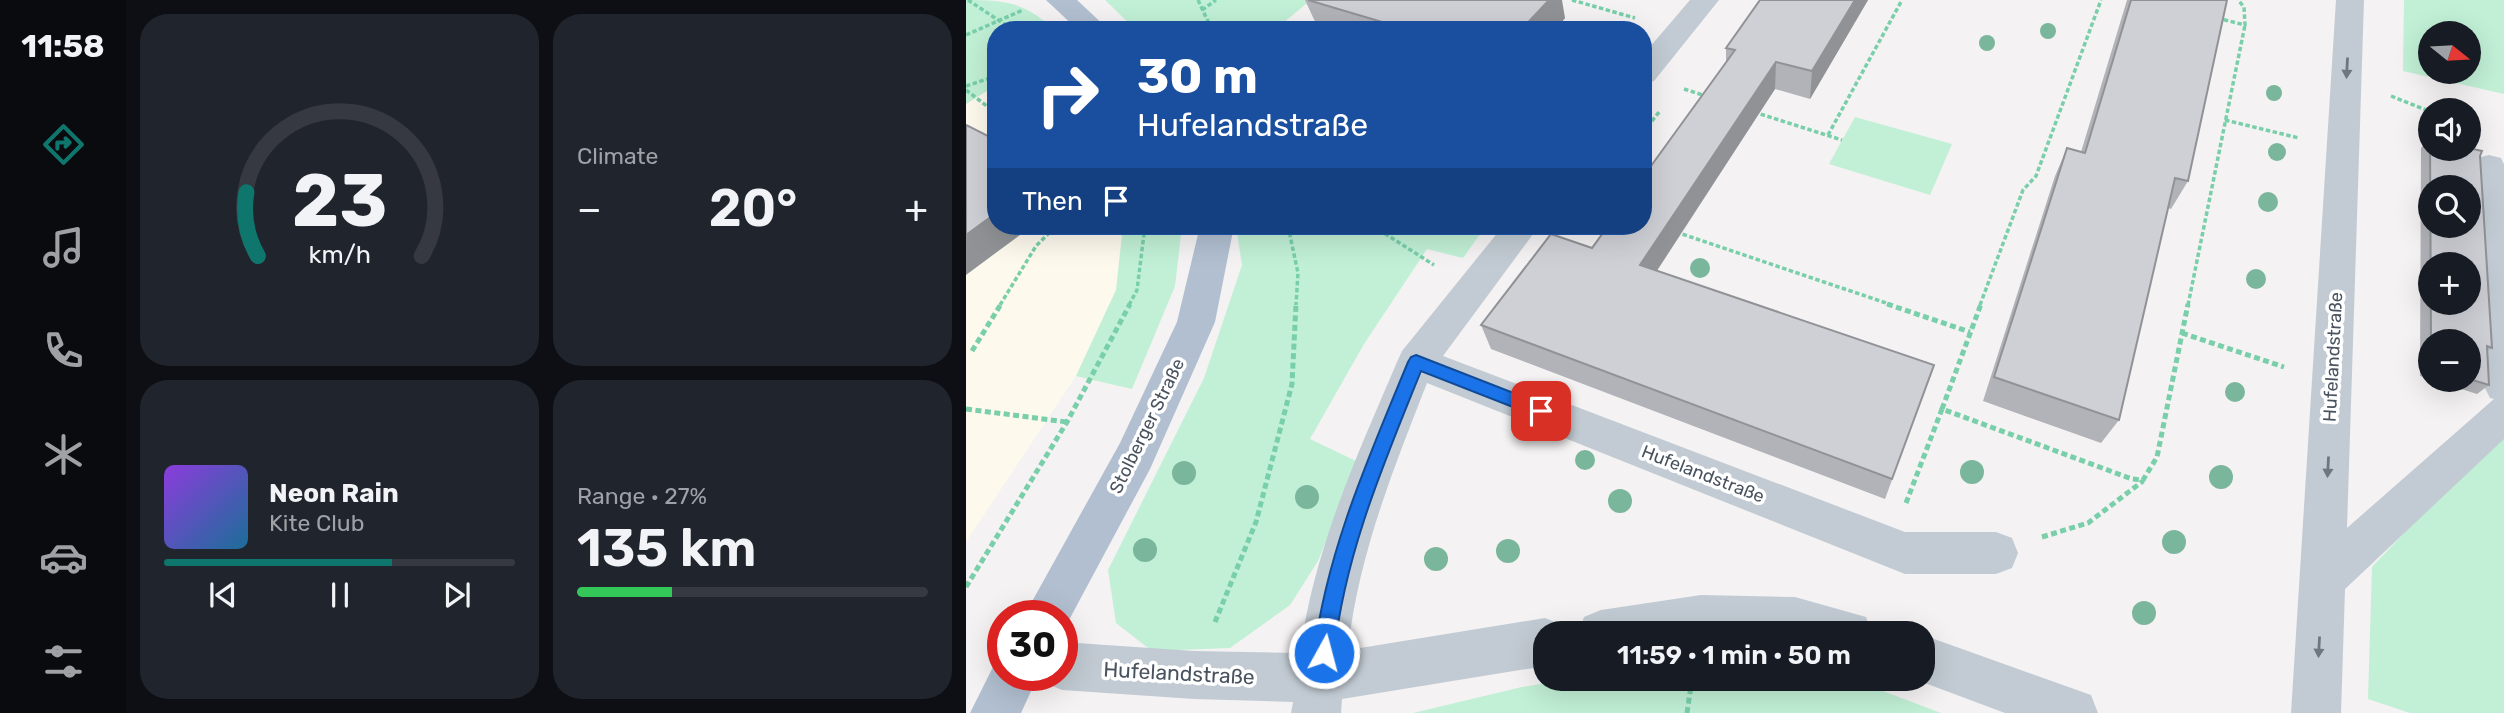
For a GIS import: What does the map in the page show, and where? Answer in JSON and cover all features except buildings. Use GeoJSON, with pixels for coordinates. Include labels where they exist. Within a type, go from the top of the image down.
{"type":"FeatureCollection","features":[{"type":"Feature","properties":{"kind":"main road"},"geometry":{"type":"LineString","coordinates":[[1060,0],[1084,21]]}},
{"type":"Feature","properties":{"kind":"main road","name":"Stolberger Straße"},"geometry":{"type":"LineString","coordinates":[[1056,600],[1135,456],[1196,322],[1215,235]]}},
{"type":"Feature","properties":{"kind":"main road"},"geometry":{"type":"LineString","coordinates":[[995,713],[1006,691]]}},
{"type":"Feature","properties":{"kind":"street"},"geometry":{"type":"LineString","coordinates":[[1652,63],[1705,0]]}},
{"type":"Feature","properties":{"kind":"street","name":"Hufelandstraße"},"geometry":{"type":"LineString","coordinates":[[2316,713],[2350,0]]}},
{"type":"Feature","properties":{"kind":"street"},"geometry":{"type":"LineString","coordinates":[[2489,166],[2504,386]]}},
{"type":"Feature","properties":{"kind":"street"},"geometry":{"type":"LineString","coordinates":[[1318,695],[1330,602],[1360,501],[1416,362],[1515,235]]}},
{"type":"Feature","properties":{"kind":"street","name":"Hufelandstraße"},"geometry":{"type":"LineString","coordinates":[[1416,362],[1905,553],[1996,553]]}},
{"type":"Feature","properties":{"kind":"street"},"geometry":{"type":"LineString","coordinates":[[2322,580],[2504,413]]}},
{"type":"Feature","properties":{"kind":"street"},"geometry":{"type":"LineString","coordinates":[[1682,621],[1701,618],[1799,621]]}},
{"type":"Feature","properties":{"kind":"street","name":"Hufelandstraße"},"geometry":{"type":"LineString","coordinates":[[1078,667],[1194,675],[1318,695],[1533,645]]}},
{"type":"Feature","properties":{"kind":"street"},"geometry":{"type":"LineString","coordinates":[[1935,663],[2073,713]]}},
{"type":"Feature","properties":{"kind":"path"},"geometry":{"type":"LineString","coordinates":[[968,0],[1001,19]]}},
{"type":"Feature","properties":{"kind":"path"},"geometry":{"type":"LineString","coordinates":[[1198,0],[1208,21]]}},
{"type":"Feature","properties":{"kind":"path"},"geometry":{"type":"LineString","coordinates":[[1202,10],[1216,0]]}},
{"type":"Feature","properties":{"kind":"path"},"geometry":{"type":"LineString","coordinates":[[1828,135],[1902,0]]}},
{"type":"Feature","properties":{"kind":"path"},"geometry":{"type":"LineString","coordinates":[[1889,547],[2023,190],[2036,176],[2101,0]]}},
{"type":"Feature","properties":{"kind":"path"},"geometry":{"type":"LineString","coordinates":[[1996,553],[2088,523],[2143,481],[2157,457],[2245,25],[2244,7],[2238,0]]}},
{"type":"Feature","properties":{"kind":"path"},"geometry":{"type":"LineString","coordinates":[[997,21],[1024,10]]}},
{"type":"Feature","properties":{"kind":"path"},"geometry":{"type":"LineString","coordinates":[[2208,16],[2245,25]]}},
{"type":"Feature","properties":{"kind":"path"},"geometry":{"type":"LineString","coordinates":[[966,35],[987,25]]}},
{"type":"Feature","properties":{"kind":"path"},"geometry":{"type":"LineString","coordinates":[[987,80],[966,88],[987,106]]}},
{"type":"Feature","properties":{"kind":"path"},"geometry":{"type":"LineString","coordinates":[[1680,88],[1717,99]]}},
{"type":"Feature","properties":{"kind":"path"},"geometry":{"type":"LineString","coordinates":[[1754,111],[1842,140]]}},
{"type":"Feature","properties":{"kind":"path"},"geometry":{"type":"LineString","coordinates":[[2225,120],[2311,141]]}},
{"type":"Feature","properties":{"kind":"path"},"geometry":{"type":"LineString","coordinates":[[1670,230],[1970,332]]}},
{"type":"Feature","properties":{"kind":"path"},"geometry":{"type":"LineString","coordinates":[[972,351],[1036,246],[1047,235]]}},
{"type":"Feature","properties":{"kind":"path"},"geometry":{"type":"LineString","coordinates":[[966,587],[1067,422],[1137,290],[1144,235]]}},
{"type":"Feature","properties":{"kind":"path"},"geometry":{"type":"LineString","coordinates":[[1194,675],[1256,522],[1292,384],[1298,273],[1290,235]]}},
{"type":"Feature","properties":{"kind":"path"},"geometry":{"type":"LineString","coordinates":[[1388,235],[1474,288]]}},
{"type":"Feature","properties":{"kind":"path"},"geometry":{"type":"LineString","coordinates":[[2182,333],[2295,370]]}},
{"type":"Feature","properties":{"kind":"path"},"geometry":{"type":"LineString","coordinates":[[1942,408],[2092,465],[2143,481]]}},
{"type":"Feature","properties":{"kind":"path"},"geometry":{"type":"LineString","coordinates":[[966,409],[1067,422]]}},
{"type":"Feature","properties":{"kind":"path"},"geometry":{"type":"LineString","coordinates":[[1687,713],[1690,691]]}},
{"type":"Feature","properties":{"kind":"shaded area"},"geometry":{"type":"Polygon","coordinates":[[[987,91],[987,235],[1122,235],[1116,290],[1076,376],[966,542],[966,104],[987,91]]]}},
{"type":"Feature","properties":{"kind":"green space"},"geometry":{"type":"Polygon","coordinates":[[[966,0],[1014,4],[1044,21],[987,21],[987,91],[966,104],[966,0]]]}},
{"type":"Feature","properties":{"kind":"green space"},"geometry":{"type":"Polygon","coordinates":[[[1105,0],[1311,0],[1285,21],[1127,21],[1105,0]]]}},
{"type":"Feature","properties":{"kind":"green space"},"geometry":{"type":"Polygon","coordinates":[[[2404,0],[2504,0],[2504,94],[2460,84],[2482,84],[2482,21],[2418,21],[2418,74],[2403,71],[2404,0]]]}},
{"type":"Feature","properties":{"kind":"green space"},"geometry":{"type":"Polygon","coordinates":[[[1855,117],[1952,144],[1930,195],[1829,164],[1855,117]]]}},
{"type":"Feature","properties":{"kind":"green space"},"geometry":{"type":"Polygon","coordinates":[[[1122,235],[1181,235],[1175,286],[1132,389],[1076,376],[1116,290],[1122,235]]]}},
{"type":"Feature","properties":{"kind":"green space"},"geometry":{"type":"Polygon","coordinates":[[[1237,235],[1480,235],[1463,258],[1427,249],[1364,344],[1310,439],[1358,462],[1318,561],[1290,605],[1230,648],[1152,651],[1116,623],[1108,570],[1204,378],[1242,265],[1237,235]]]}},
{"type":"Feature","properties":{"kind":"green space"},"geometry":{"type":"Polygon","coordinates":[[[2504,436],[2504,713],[2410,713],[2368,699],[2372,567],[2491,441],[2504,436]]]}},
{"type":"Feature","properties":{"kind":"green space"},"geometry":{"type":"Polygon","coordinates":[[[1533,685],[1533,691],[1883,691],[1941,713],[1413,713],[1533,685]]]}},
{"type":"Feature","properties":{"kind":"route"},"geometry":{"type":"LineString","coordinates":[[1324,653],[1330,602],[1360,501],[1416,362],[1541,411]]}}]}
